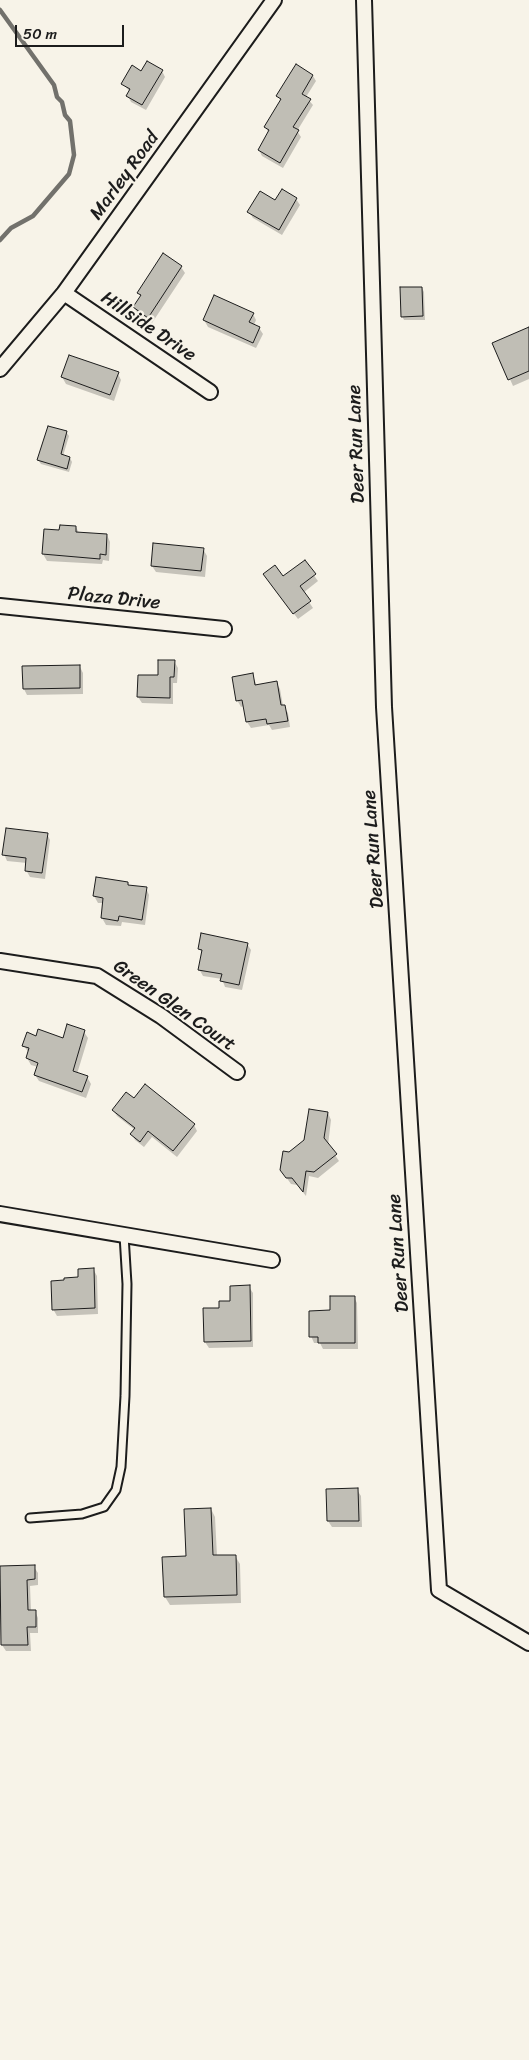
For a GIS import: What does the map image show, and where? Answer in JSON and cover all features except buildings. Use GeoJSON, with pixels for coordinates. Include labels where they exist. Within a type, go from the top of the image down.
{"type":"FeatureCollection","features":[{"type":"Feature","properties":{"kind":"street","name":"Marley Road"},"geometry":{"type":"LineString","coordinates":[[0,369],[64,293],[274,0]]}},
{"type":"Feature","properties":{"kind":"street","name":"Deer Run Lane"},"geometry":{"type":"LineString","coordinates":[[364,0],[384,707],[439,1590],[529,1643]]}},
{"type":"Feature","properties":{"kind":"street","name":"Hillside Drive"},"geometry":{"type":"LineString","coordinates":[[64,293],[210,392]]}},
{"type":"Feature","properties":{"kind":"street","name":"Plaza Drive"},"geometry":{"type":"LineString","coordinates":[[0,606],[224,629]]}},
{"type":"Feature","properties":{"kind":"street","name":"Green Glen Court"},"geometry":{"type":"LineString","coordinates":[[0,961],[97,976],[161,1016],[237,1072]]}},
{"type":"Feature","properties":{"kind":"street"},"geometry":{"type":"LineString","coordinates":[[0,1214],[272,1260]]}},
{"type":"Feature","properties":{"kind":"lane"},"geometry":{"type":"LineString","coordinates":[[30,1518],[82,1514],[104,1507],[116,1490],[121,1468],[125,1396],[127,1284],[124,1235]]}},
{"type":"Feature","properties":{"kind":"waterway"},"geometry":{"type":"LineString","coordinates":[[0,10],[54,85],[57,97],[62,102],[65,115],[70,121],[74,155],[69,174],[33,216],[11,228],[0,240]]}}]}
